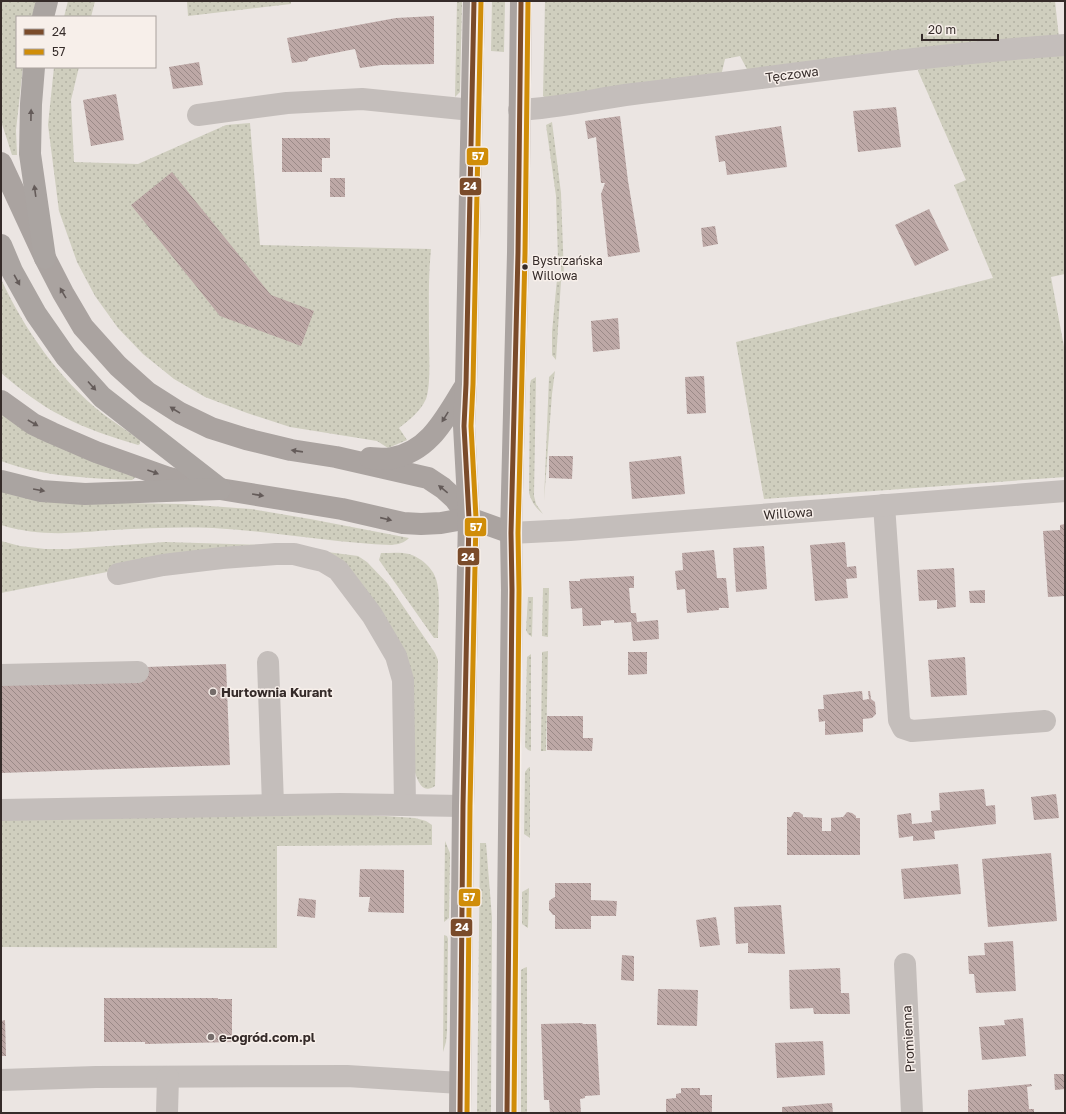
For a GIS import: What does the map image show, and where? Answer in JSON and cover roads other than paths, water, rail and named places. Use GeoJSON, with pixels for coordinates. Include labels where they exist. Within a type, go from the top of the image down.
{"type":"FeatureCollection","features":[{"type":"Feature","properties":{"kind":"highway"},"geometry":{"type":"LineString","coordinates":[[43,16],[47,1]]}},
{"type":"Feature","properties":{"kind":"highway"},"geometry":{"type":"LineString","coordinates":[[34,68],[31,104],[30,154],[44,258]]}},
{"type":"Feature","properties":{"kind":"highway"},"geometry":{"type":"LineString","coordinates":[[1,245],[12,271],[36,314],[66,357],[102,397],[220,489]]}},
{"type":"Feature","properties":{"kind":"highway"},"geometry":{"type":"LineString","coordinates":[[1,481],[41,491],[85,494],[220,489]]}},
{"type":"Feature","properties":{"kind":"main road"},"geometry":{"type":"LineString","coordinates":[[460,1113],[463,806],[469,518],[464,426],[474,1]]}},
{"type":"Feature","properties":{"kind":"main road"},"geometry":{"type":"LineString","coordinates":[[508,1113],[508,912],[512,590],[511,533],[518,253],[521,1]]}},
{"type":"Feature","properties":{"kind":"main road"},"geometry":{"type":"LineString","coordinates":[[1,163],[44,258],[83,327],[118,366],[147,392],[180,413],[211,428],[246,439],[291,450],[336,457],[428,478],[443,488],[455,499],[469,518]]}},
{"type":"Feature","properties":{"kind":"main road"},"geometry":{"type":"LineString","coordinates":[[336,457],[390,459],[407,454],[425,443],[441,425],[466,384]]}},
{"type":"Feature","properties":{"kind":"main road"},"geometry":{"type":"LineString","coordinates":[[1,401],[33,424],[96,452],[169,478],[220,489],[342,509],[403,523],[441,523],[469,518],[511,533]]}},
{"type":"Feature","properties":{"kind":"street","name":"Tęczowa"},"geometry":{"type":"LineString","coordinates":[[520,110],[539,109],[622,95],[908,59],[1065,45]]}},
{"type":"Feature","properties":{"kind":"street"},"geometry":{"type":"LineString","coordinates":[[198,115],[287,103],[362,100],[472,110]]}},
{"type":"Feature","properties":{"kind":"street","name":"Willowa"},"geometry":{"type":"LineString","coordinates":[[511,533],[570,530],[1065,490]]}},
{"type":"Feature","properties":{"kind":"street"},"geometry":{"type":"LineString","coordinates":[[884,505],[899,720],[903,728],[912,731],[1045,721]]}},
{"type":"Feature","properties":{"kind":"street"},"geometry":{"type":"LineString","coordinates":[[118,574],[222,558],[276,554],[294,554],[323,561],[338,570],[372,616],[396,656],[403,680],[405,805]]}},
{"type":"Feature","properties":{"kind":"street"},"geometry":{"type":"LineString","coordinates":[[268,662],[273,805]]}},
{"type":"Feature","properties":{"kind":"street"},"geometry":{"type":"LineString","coordinates":[[1,674],[138,672]]}},
{"type":"Feature","properties":{"kind":"street"},"geometry":{"type":"LineString","coordinates":[[1,810],[340,804],[463,806]]}},
{"type":"Feature","properties":{"kind":"street","name":"Promienna"},"geometry":{"type":"LineString","coordinates":[[905,964],[912,1113]]}},
{"type":"Feature","properties":{"kind":"street"},"geometry":{"type":"LineString","coordinates":[[1,1080],[347,1076],[460,1083]]}},
{"type":"Feature","properties":{"kind":"street"},"geometry":{"type":"LineString","coordinates":[[167,1113],[168,1077]]}},
{"type":"Feature","properties":{"kind":"place","name":"Bystrzańska Willowa"},"geometry":{"type":"Point","coordinates":[525,267]}},
{"type":"Feature","properties":{"kind":"place","name":"Hurtownia Kurant"},"geometry":{"type":"Point","coordinates":[213,692]}},
{"type":"Feature","properties":{"kind":"place","name":"e-ogród.com.pl"},"geometry":{"type":"Point","coordinates":[211,1037]}}]}
